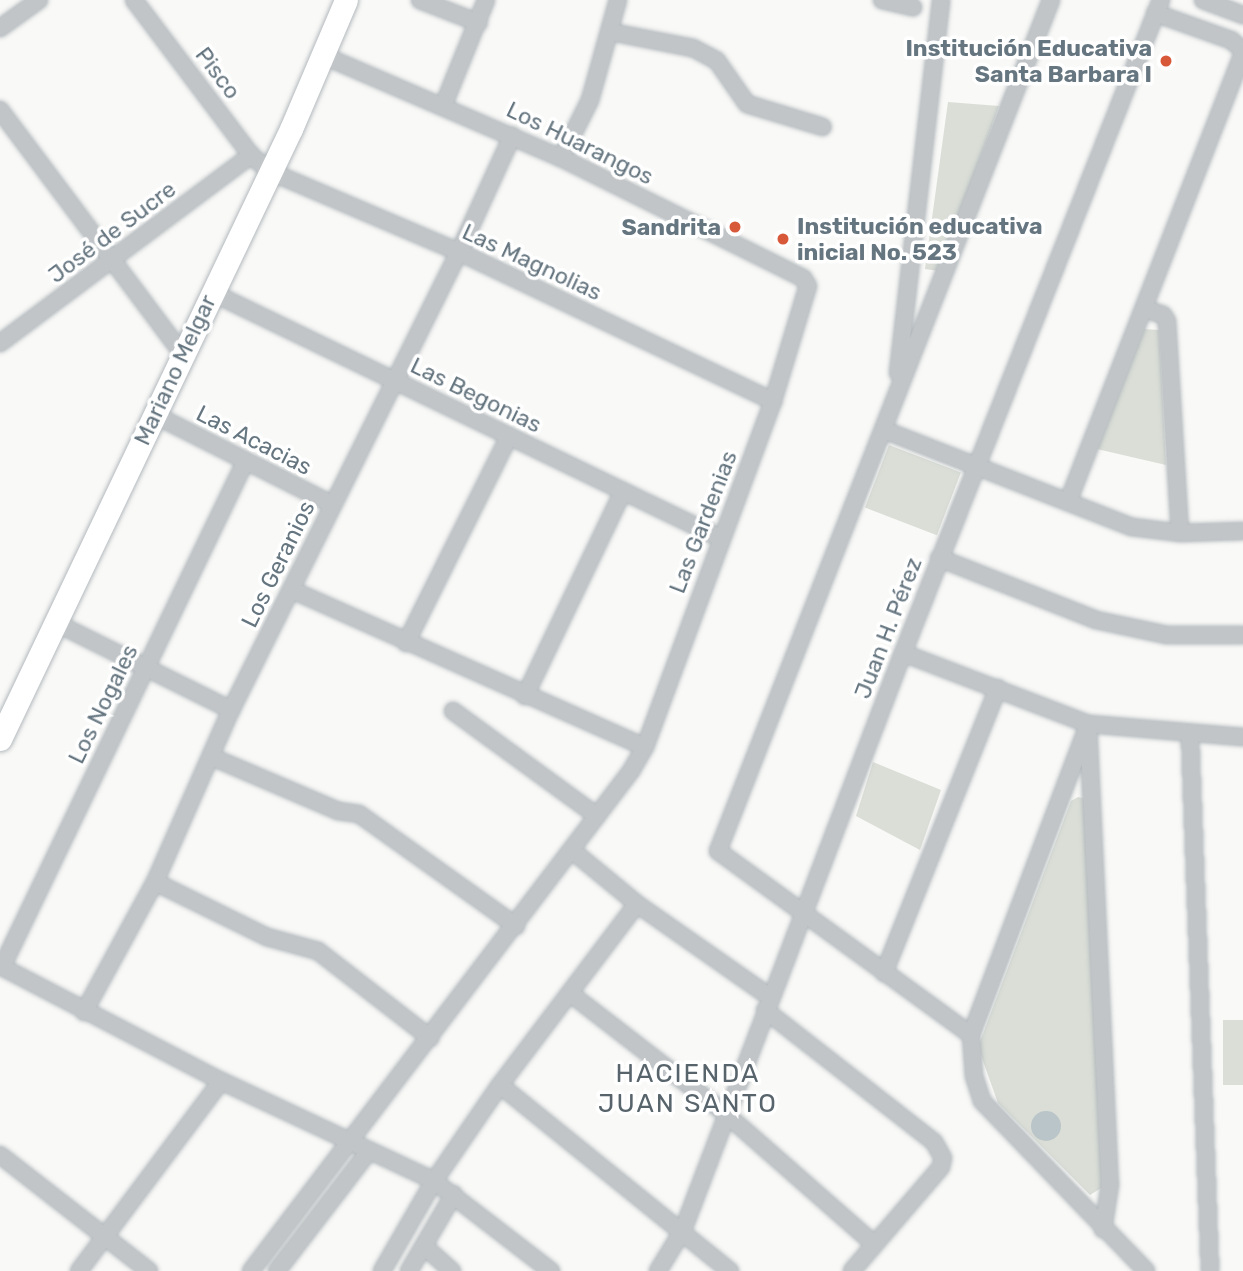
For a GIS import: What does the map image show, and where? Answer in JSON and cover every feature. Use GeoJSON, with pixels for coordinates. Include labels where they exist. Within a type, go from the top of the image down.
{"type":"FeatureCollection","features":[{"type":"Feature","properties":{"kind":"main road","name":"Mariano Melgar"},"geometry":{"type":"LineString","coordinates":[[0,739],[324,56],[346,0]]}},
{"type":"Feature","properties":{"kind":"main road"},"geometry":{"type":"LineString","coordinates":[[0,697],[28,679]]}},
{"type":"Feature","properties":{"kind":"street"},"geometry":{"type":"LineString","coordinates":[[0,28],[39,0]]}},
{"type":"Feature","properties":{"kind":"street","name":"Pisco"},"geometry":{"type":"LineString","coordinates":[[134,0],[251,155],[269,171]]}},
{"type":"Feature","properties":{"kind":"street"},"geometry":{"type":"LineString","coordinates":[[421,0],[479,23]]}},
{"type":"Feature","properties":{"kind":"street"},"geometry":{"type":"LineString","coordinates":[[444,104],[479,23],[486,0]]}},
{"type":"Feature","properties":{"kind":"street"},"geometry":{"type":"LineString","coordinates":[[561,158],[590,100],[618,0]]}},
{"type":"Feature","properties":{"kind":"street"},"geometry":{"type":"LineString","coordinates":[[881,0],[913,7]]}},
{"type":"Feature","properties":{"kind":"street"},"geometry":{"type":"LineString","coordinates":[[896,392],[942,0]]}},
{"type":"Feature","properties":{"kind":"street"},"geometry":{"type":"LineString","coordinates":[[971,1035],[884,973],[804,910],[720,854],[718,848],[1051,0]]}},
{"type":"Feature","properties":{"kind":"street"},"geometry":{"type":"LineString","coordinates":[[1203,0],[1243,15]]}},
{"type":"Feature","properties":{"kind":"street"},"geometry":{"type":"LineString","coordinates":[[1068,502],[1243,51],[1231,40],[1158,7]]}},
{"type":"Feature","properties":{"kind":"street","name":"Juan H. Pérez"},"geometry":{"type":"LineString","coordinates":[[658,1271],[683,1230],[939,558],[1158,7]]}},
{"type":"Feature","properties":{"kind":"street"},"geometry":{"type":"LineString","coordinates":[[611,32],[693,48],[718,61],[747,104],[823,127]]}},
{"type":"Feature","properties":{"kind":"street","name":"Los Huarangos"},"geometry":{"type":"LineString","coordinates":[[324,56],[444,104],[561,158],[803,278],[808,286]]}},
{"type":"Feature","properties":{"kind":"street"},"geometry":{"type":"LineString","coordinates":[[0,110],[115,259],[182,353]]}},
{"type":"Feature","properties":{"kind":"street","name":"Los Geranios"},"geometry":{"type":"LineString","coordinates":[[84,1012],[155,882],[232,710],[459,253],[512,136]]}},
{"type":"Feature","properties":{"kind":"street","name":"José de Sucre"},"geometry":{"type":"LineString","coordinates":[[0,343],[251,155]]}},
{"type":"Feature","properties":{"kind":"street","name":"Las Magnolias"},"geometry":{"type":"LineString","coordinates":[[269,171],[459,253],[773,401]]}},
{"type":"Feature","properties":{"kind":"street","name":"Las Gardenias"},"geometry":{"type":"LineString","coordinates":[[251,1271],[574,852],[645,747],[720,538],[773,401],[808,286]]}},
{"type":"Feature","properties":{"kind":"street","name":"Las Begonias"},"geometry":{"type":"LineString","coordinates":[[211,292],[720,538]]}},
{"type":"Feature","properties":{"kind":"street"},"geometry":{"type":"LineString","coordinates":[[1145,309],[1163,315],[1167,321],[1180,533]]}},
{"type":"Feature","properties":{"kind":"street","name":"Las Acacias"},"geometry":{"type":"LineString","coordinates":[[155,415],[333,505]]}},
{"type":"Feature","properties":{"kind":"street"},"geometry":{"type":"LineString","coordinates":[[884,430],[1132,527],[1180,533],[1243,531]]}},
{"type":"Feature","properties":{"kind":"street"},"geometry":{"type":"LineString","coordinates":[[405,643],[509,436]]}},
{"type":"Feature","properties":{"kind":"street","name":"Los Nogales"},"geometry":{"type":"LineString","coordinates":[[1,966],[245,462]]}},
{"type":"Feature","properties":{"kind":"street"},"geometry":{"type":"LineString","coordinates":[[525,696],[623,491]]}},
{"type":"Feature","properties":{"kind":"street"},"geometry":{"type":"LineString","coordinates":[[939,558],[1108,623],[1167,635],[1243,635]]}},
{"type":"Feature","properties":{"kind":"street"},"geometry":{"type":"LineString","coordinates":[[292,590],[405,643],[645,747]]}},
{"type":"Feature","properties":{"kind":"street"},"geometry":{"type":"LineString","coordinates":[[54,622],[232,710]]}},
{"type":"Feature","properties":{"kind":"street"},"geometry":{"type":"LineString","coordinates":[[903,653],[1088,724],[1189,735],[1243,737]]}},
{"type":"Feature","properties":{"kind":"street"},"geometry":{"type":"LineString","coordinates":[[884,973],[998,688]]}},
{"type":"Feature","properties":{"kind":"street"},"geometry":{"type":"LineString","coordinates":[[453,711],[597,816]]}},
{"type":"Feature","properties":{"kind":"street"},"geometry":{"type":"LineString","coordinates":[[1088,724],[971,1035],[974,1076],[982,1101],[1146,1271]]}},
{"type":"Feature","properties":{"kind":"street"},"geometry":{"type":"LineString","coordinates":[[1088,724],[1110,1184],[1103,1228]]}},
{"type":"Feature","properties":{"kind":"street"},"geometry":{"type":"LineString","coordinates":[[1189,735],[1210,1271]]}},
{"type":"Feature","properties":{"kind":"street"},"geometry":{"type":"LineString","coordinates":[[212,757],[338,811],[359,814],[516,926]]}},
{"type":"Feature","properties":{"kind":"street"},"geometry":{"type":"LineString","coordinates":[[574,852],[637,904],[768,1003],[940,1150],[941,1167],[852,1271]]}},
{"type":"Feature","properties":{"kind":"street"},"geometry":{"type":"LineString","coordinates":[[155,882],[267,937],[318,951],[430,1038]]}},
{"type":"Feature","properties":{"kind":"street"},"geometry":{"type":"LineString","coordinates":[[382,1271],[434,1181],[500,1085],[637,904]]}},
{"type":"Feature","properties":{"kind":"street"},"geometry":{"type":"LineString","coordinates":[[1,966],[84,1012],[221,1081],[434,1181],[551,1271]]}},
{"type":"Feature","properties":{"kind":"street"},"geometry":{"type":"LineString","coordinates":[[571,993],[726,1114],[874,1244]]}},
{"type":"Feature","properties":{"kind":"street"},"geometry":{"type":"LineString","coordinates":[[79,1271],[221,1081]]}},
{"type":"Feature","properties":{"kind":"street"},"geometry":{"type":"LineString","coordinates":[[500,1085],[683,1230],[730,1271]]}},
{"type":"Feature","properties":{"kind":"street"},"geometry":{"type":"LineString","coordinates":[[278,1271],[369,1151]]}},
{"type":"Feature","properties":{"kind":"street"},"geometry":{"type":"LineString","coordinates":[[0,1155],[107,1234],[149,1271]]}},
{"type":"Feature","properties":{"kind":"street"},"geometry":{"type":"LineString","coordinates":[[409,1271],[454,1194]]}},
{"type":"Feature","properties":{"kind":"street"},"geometry":{"type":"LineString","coordinates":[[424,1246],[452,1271]]}},
{"type":"Feature","properties":{"kind":"shaded area"},"geometry":{"type":"Polygon","coordinates":[[[948,102],[999,106],[939,271],[925,269],[948,102]]]}},
{"type":"Feature","properties":{"kind":"shaded area"},"geometry":{"type":"Polygon","coordinates":[[[1144,329],[1159,330],[1166,465],[1097,449],[1144,329]]]}},
{"type":"Feature","properties":{"kind":"shaded area"},"geometry":{"type":"Polygon","coordinates":[[[889,445],[961,473],[937,535],[865,508],[889,445]]]}},
{"type":"Feature","properties":{"kind":"shaded area"},"geometry":{"type":"Polygon","coordinates":[[[873,762],[941,790],[920,850],[856,816],[873,762]]]}},
{"type":"Feature","properties":{"kind":"shaded area"},"geometry":{"type":"Polygon","coordinates":[[[1078,797],[1086,799],[1103,1187],[1090,1195],[998,1103],[978,1047],[1071,801],[1078,797]]]}},
{"type":"Feature","properties":{"kind":"shaded area"},"geometry":{"type":"Polygon","coordinates":[[[1223,1020],[1243,1020],[1243,1085],[1223,1085],[1223,1020]]]}},
{"type":"Feature","properties":{"kind":"shaded area"},"geometry":{"type":"Polygon","coordinates":[[[1046,1111],[1057,1115],[1061,1126],[1057,1137],[1046,1141],[1035,1137],[1031,1126],[1035,1115],[1046,1111]]]}},
{"type":"Feature","properties":{"kind":"place","name":"Institución Educativa Santa Barbara I"},"geometry":{"type":"Point","coordinates":[1166,61]}},
{"type":"Feature","properties":{"kind":"place","name":"Sandrita"},"geometry":{"type":"Point","coordinates":[735,227]}},
{"type":"Feature","properties":{"kind":"place","name":"Institución educativa inicial No. 523"},"geometry":{"type":"Point","coordinates":[783,239]}},
{"type":"Feature","properties":{"kind":"district","name":"HACIENDA JUAN SANTO"},"geometry":{"type":"Point","coordinates":[688,1089]}}]}
